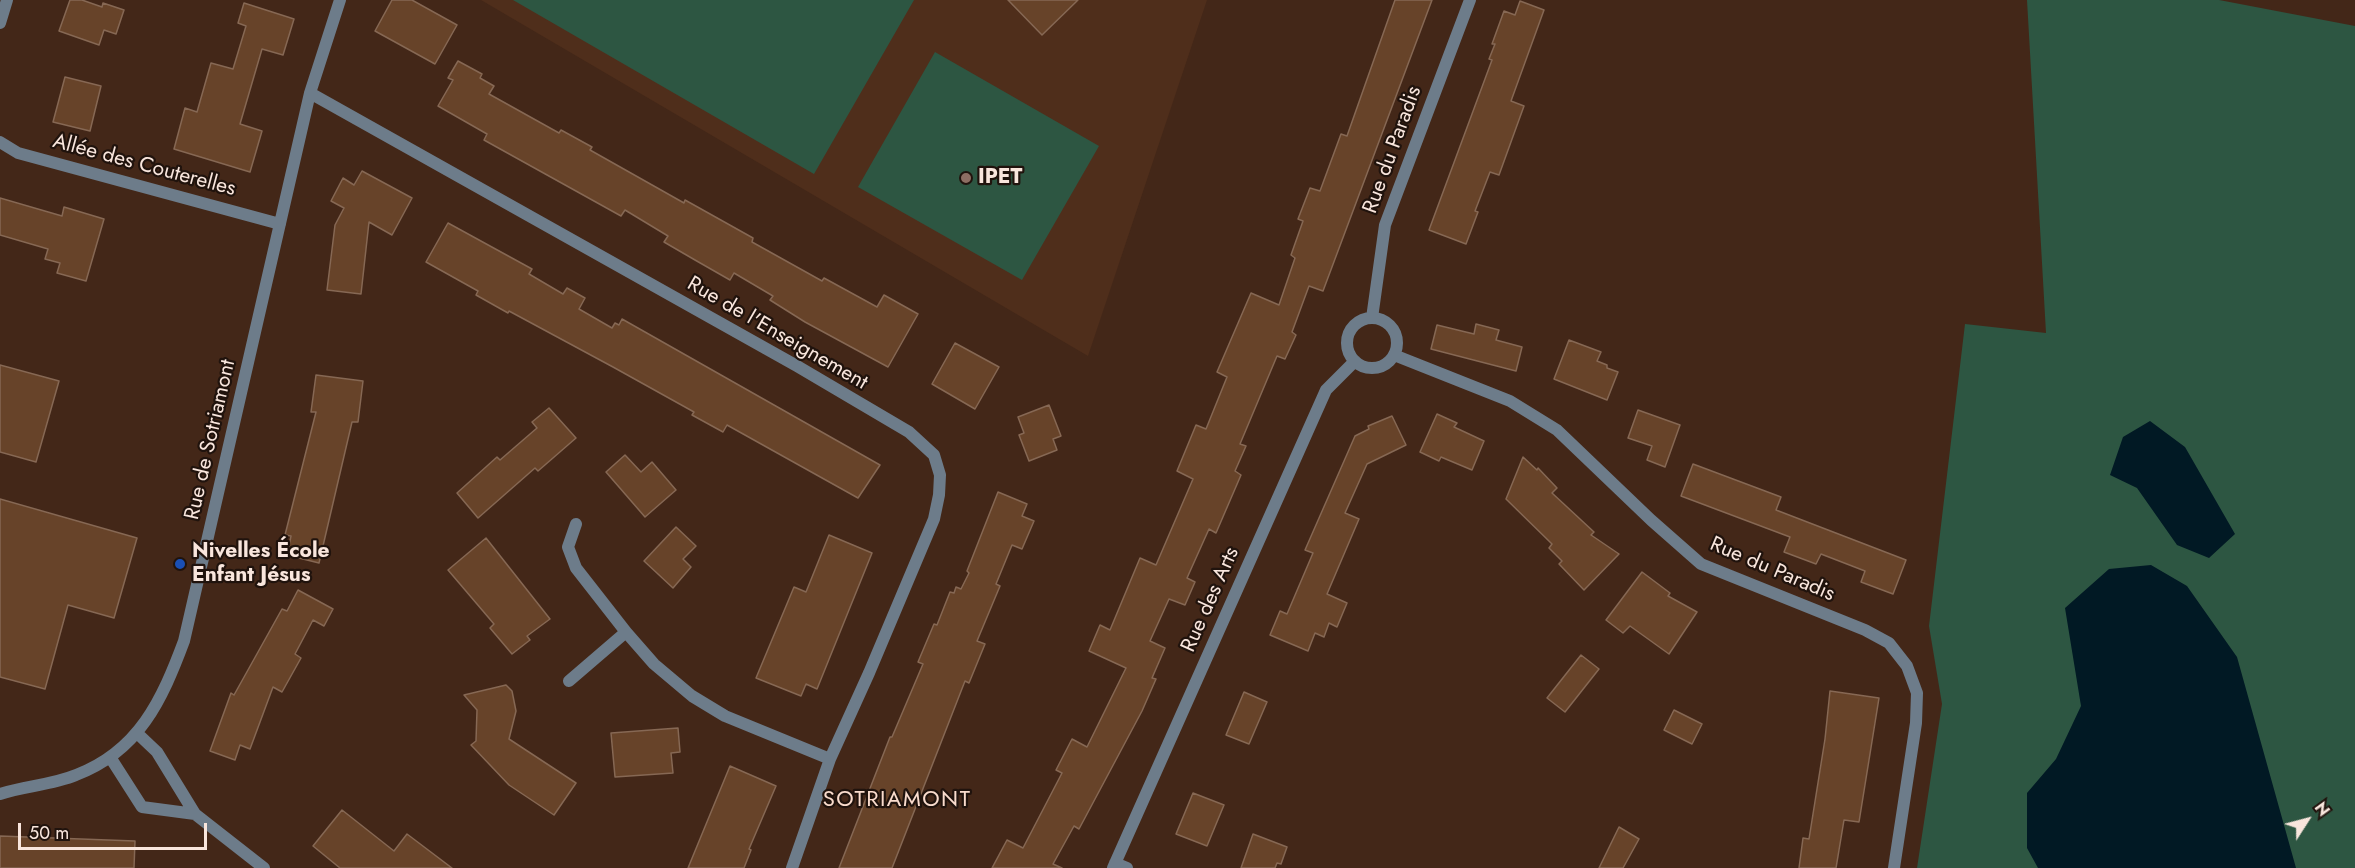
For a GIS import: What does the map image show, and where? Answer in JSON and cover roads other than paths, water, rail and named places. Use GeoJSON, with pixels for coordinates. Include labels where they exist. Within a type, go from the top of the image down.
{"type":"FeatureCollection","features":[{"type":"Feature","properties":{"kind":"street"},"geometry":{"type":"LineString","coordinates":[[0,23],[7,0]]}},
{"type":"Feature","properties":{"kind":"street","name":"Rue de Sotriamont"},"geometry":{"type":"LineString","coordinates":[[0,794],[76,775],[110,757],[138,734],[167,686],[184,641],[310,93],[340,0]]}},
{"type":"Feature","properties":{"kind":"street","name":"Rue du Paradis"},"geometry":{"type":"LineString","coordinates":[[1372,318],[1385,225],[1470,0]]}},
{"type":"Feature","properties":{"kind":"street","name":"Rue de l'Enseignement"},"geometry":{"type":"LineString","coordinates":[[310,93],[797,366],[909,432],[934,455],[940,475],[934,519],[830,759],[792,868]]}},
{"type":"Feature","properties":{"kind":"street","name":"Allée des Couterelles"},"geometry":{"type":"LineString","coordinates":[[0,142],[18,153],[280,224]]}},
{"type":"Feature","properties":{"kind":"street"},"geometry":{"type":"LineString","coordinates":[[1372,318],[1385,322],[1392,327],[1397,339],[1394,355],[1388,362],[1372,368],[1362,365],[1350,352],[1348,336],[1356,324],[1363,320],[1372,318]]}},
{"type":"Feature","properties":{"kind":"street","name":"Rue du Paradis"},"geometry":{"type":"LineString","coordinates":[[1394,355],[1510,401],[1557,430],[1651,520],[1701,564],[1865,630],[1889,643],[1906,666],[1917,693],[1916,723],[1894,868]]}},
{"type":"Feature","properties":{"kind":"street","name":"Rue des Arts"},"geometry":{"type":"LineString","coordinates":[[1118,866],[1326,390],[1355,360]]}},
{"type":"Feature","properties":{"kind":"street"},"geometry":{"type":"LineString","coordinates":[[576,524],[568,547],[576,568],[654,664],[692,696],[725,716],[830,759]]}},
{"type":"Feature","properties":{"kind":"street"},"geometry":{"type":"LineString","coordinates":[[569,681],[626,632]]}},
{"type":"Feature","properties":{"kind":"street"},"geometry":{"type":"LineString","coordinates":[[138,734],[157,752],[195,814],[264,868]]}},
{"type":"Feature","properties":{"kind":"street"},"geometry":{"type":"LineString","coordinates":[[110,757],[142,807],[195,814]]}},
{"type":"Feature","properties":{"kind":"water"},"geometry":{"type":"Polygon","coordinates":[[[2150,421],[2185,447],[2235,534],[2209,558],[2177,545],[2137,488],[2110,475],[2123,437],[2150,421]]]}},
{"type":"Feature","properties":{"kind":"water"},"geometry":{"type":"Polygon","coordinates":[[[2151,565],[2187,586],[2237,657],[2296,868],[2038,868],[2027,848],[2027,793],[2056,759],[2081,706],[2065,608],[2109,569],[2151,565]]]}},
{"type":"Feature","properties":{"kind":"place","name":"IPET"},"geometry":{"type":"Point","coordinates":[966,178]}},
{"type":"Feature","properties":{"kind":"place","name":"Nivelles École Enfant Jésus"},"geometry":{"type":"Point","coordinates":[180,564]}},
{"type":"Feature","properties":{"kind":"district","name":"SOTRIAMONT"},"geometry":{"type":"Point","coordinates":[897,801]}}]}
